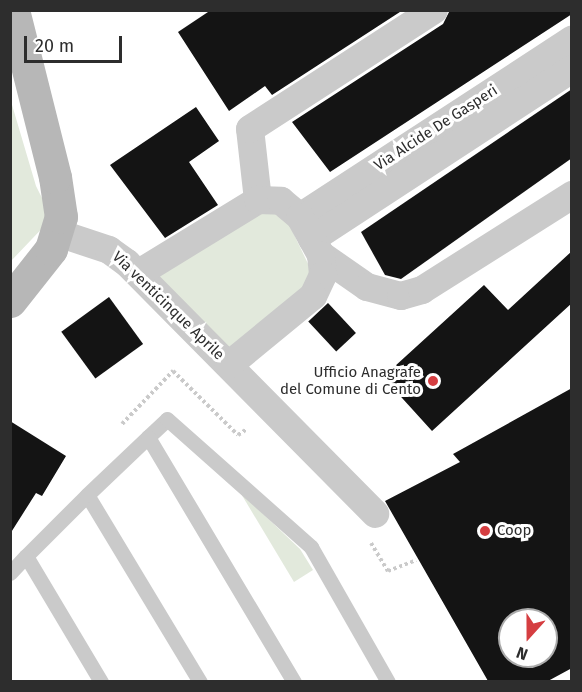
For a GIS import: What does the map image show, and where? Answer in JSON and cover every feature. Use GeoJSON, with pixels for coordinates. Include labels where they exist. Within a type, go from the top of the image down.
{"type":"FeatureCollection","features":[{"type":"Feature","properties":{"kind":"street"},"geometry":{"type":"LineString","coordinates":[[10,301],[48,254],[58,233],[61,217],[57,185],[13,10]]}},
{"type":"Feature","properties":{"kind":"street"},"geometry":{"type":"LineString","coordinates":[[258,200],[250,129],[434,10]]}},
{"type":"Feature","properties":{"kind":"street","name":"Via Alcide De Gasperi"},"geometry":{"type":"LineString","coordinates":[[311,237],[572,39]]}},
{"type":"Feature","properties":{"kind":"street","name":"Via Alcide De Gasperi"},"geometry":{"type":"LineString","coordinates":[[311,237],[572,69]]}},
{"type":"Feature","properties":{"kind":"street"},"geometry":{"type":"LineString","coordinates":[[139,273],[258,200],[281,201],[311,237],[367,287],[401,296],[422,290],[572,195]]}},
{"type":"Feature","properties":{"kind":"street","name":"Via venticinque Aprile"},"geometry":{"type":"LineString","coordinates":[[58,233],[109,250],[139,273],[375,514]]}},
{"type":"Feature","properties":{"kind":"street"},"geometry":{"type":"LineString","coordinates":[[229,364],[313,296],[323,275],[311,237]]}},
{"type":"Feature","properties":{"kind":"lane"},"geometry":{"type":"LineString","coordinates":[[10,573],[167,419],[311,547],[388,681]]}},
{"type":"Feature","properties":{"kind":"lane"},"geometry":{"type":"LineString","coordinates":[[148,437],[294,681]]}},
{"type":"Feature","properties":{"kind":"lane"},"geometry":{"type":"LineString","coordinates":[[87,495],[200,681]]}},
{"type":"Feature","properties":{"kind":"lane"},"geometry":{"type":"LineString","coordinates":[[26,556],[101,681]]}},
{"type":"Feature","properties":{"kind":"shaded area"},"geometry":{"type":"Polygon","coordinates":[[[10,98],[36,186],[52,218],[11,261],[10,98]]]}},
{"type":"Feature","properties":{"kind":"shaded area"},"geometry":{"type":"Polygon","coordinates":[[[271,212],[288,222],[311,270],[303,292],[229,351],[152,275],[249,213],[271,212]]]}},
{"type":"Feature","properties":{"kind":"shaded area"},"geometry":{"type":"Polygon","coordinates":[[[240,492],[300,549],[313,570],[294,582],[240,492]]]}},
{"type":"Feature","properties":{"kind":"building"},"geometry":{"type":"Polygon","coordinates":[[[211,10],[403,10],[272,95],[265,86],[229,111],[178,32],[211,10]]]}},
{"type":"Feature","properties":{"kind":"building"},"geometry":{"type":"Polygon","coordinates":[[[450,10],[572,10],[572,14],[330,172],[292,122],[443,24],[450,10]]]}},
{"type":"Feature","properties":{"kind":"building"},"geometry":{"type":"Polygon","coordinates":[[[572,89],[572,158],[401,279],[385,275],[361,232],[572,89]]]}},
{"type":"Feature","properties":{"kind":"building"},"geometry":{"type":"Polygon","coordinates":[[[196,107],[219,141],[189,162],[218,205],[165,238],[110,165],[196,107]]]}},
{"type":"Feature","properties":{"kind":"building"},"geometry":{"type":"Polygon","coordinates":[[[572,251],[572,303],[432,431],[383,377],[484,285],[508,310],[572,251]]]}},
{"type":"Feature","properties":{"kind":"building"},"geometry":{"type":"Polygon","coordinates":[[[109,297],[143,344],[95,379],[61,332],[109,297]]]}},
{"type":"Feature","properties":{"kind":"building"},"geometry":{"type":"Polygon","coordinates":[[[328,303],[356,333],[336,351],[308,321],[328,303]]]}},
{"type":"Feature","properties":{"kind":"building","name":"Coop"},"geometry":{"type":"Polygon","coordinates":[[[572,388],[572,668],[548,681],[488,681],[385,501],[460,462],[453,454],[572,388]]]}},
{"type":"Feature","properties":{"kind":"building"},"geometry":{"type":"Polygon","coordinates":[[[10,421],[66,456],[42,496],[36,493],[10,534],[10,421]]]}},
{"type":"Feature","properties":{"kind":"place","name":"Ufficio Anagrafe del Comune di Cento"},"geometry":{"type":"Point","coordinates":[433,381]}},
{"type":"Feature","properties":{"kind":"place","name":"Coop"},"geometry":{"type":"Point","coordinates":[485,531]}}]}
